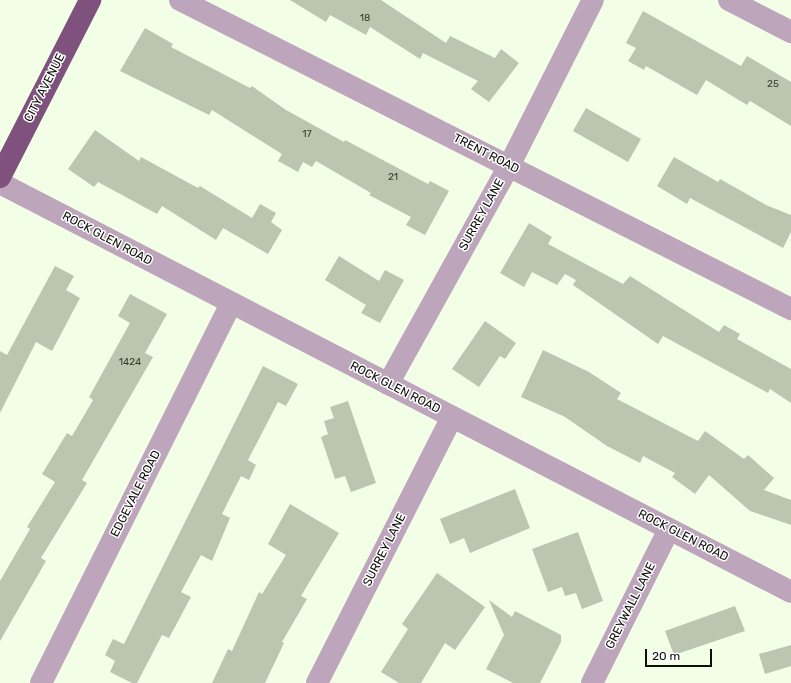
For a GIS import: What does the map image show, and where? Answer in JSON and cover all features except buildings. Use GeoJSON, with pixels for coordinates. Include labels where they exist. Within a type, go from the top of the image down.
{"type":"FeatureCollection","features":[{"type":"Feature","properties":{"kind":"highway","name":"CITY AVENUE"},"geometry":{"type":"LineString","coordinates":[[0,177],[90,0]]}},
{"type":"Feature","properties":{"kind":"street","name":"TRENT ROAD"},"geometry":{"type":"LineString","coordinates":[[180,0],[791,309]]}},
{"type":"Feature","properties":{"kind":"street","name":"SURREY LANE"},"geometry":{"type":"LineString","coordinates":[[388,384],[509,166],[593,0]]}},
{"type":"Feature","properties":{"kind":"street"},"geometry":{"type":"LineString","coordinates":[[729,0],[791,32]]}},
{"type":"Feature","properties":{"kind":"street","name":"ROCK GLEN ROAD"},"geometry":{"type":"LineString","coordinates":[[0,183],[231,304],[791,592]]}},
{"type":"Feature","properties":{"kind":"street","name":"EDGEVALE ROAD"},"geometry":{"type":"LineString","coordinates":[[41,683],[231,304]]}},
{"type":"Feature","properties":{"kind":"street","name":"SURREY LANE"},"geometry":{"type":"LineString","coordinates":[[317,683],[452,417]]}},
{"type":"Feature","properties":{"kind":"street","name":"GREYWALL LANE"},"geometry":{"type":"LineString","coordinates":[[592,683],[669,529]]}}]}
